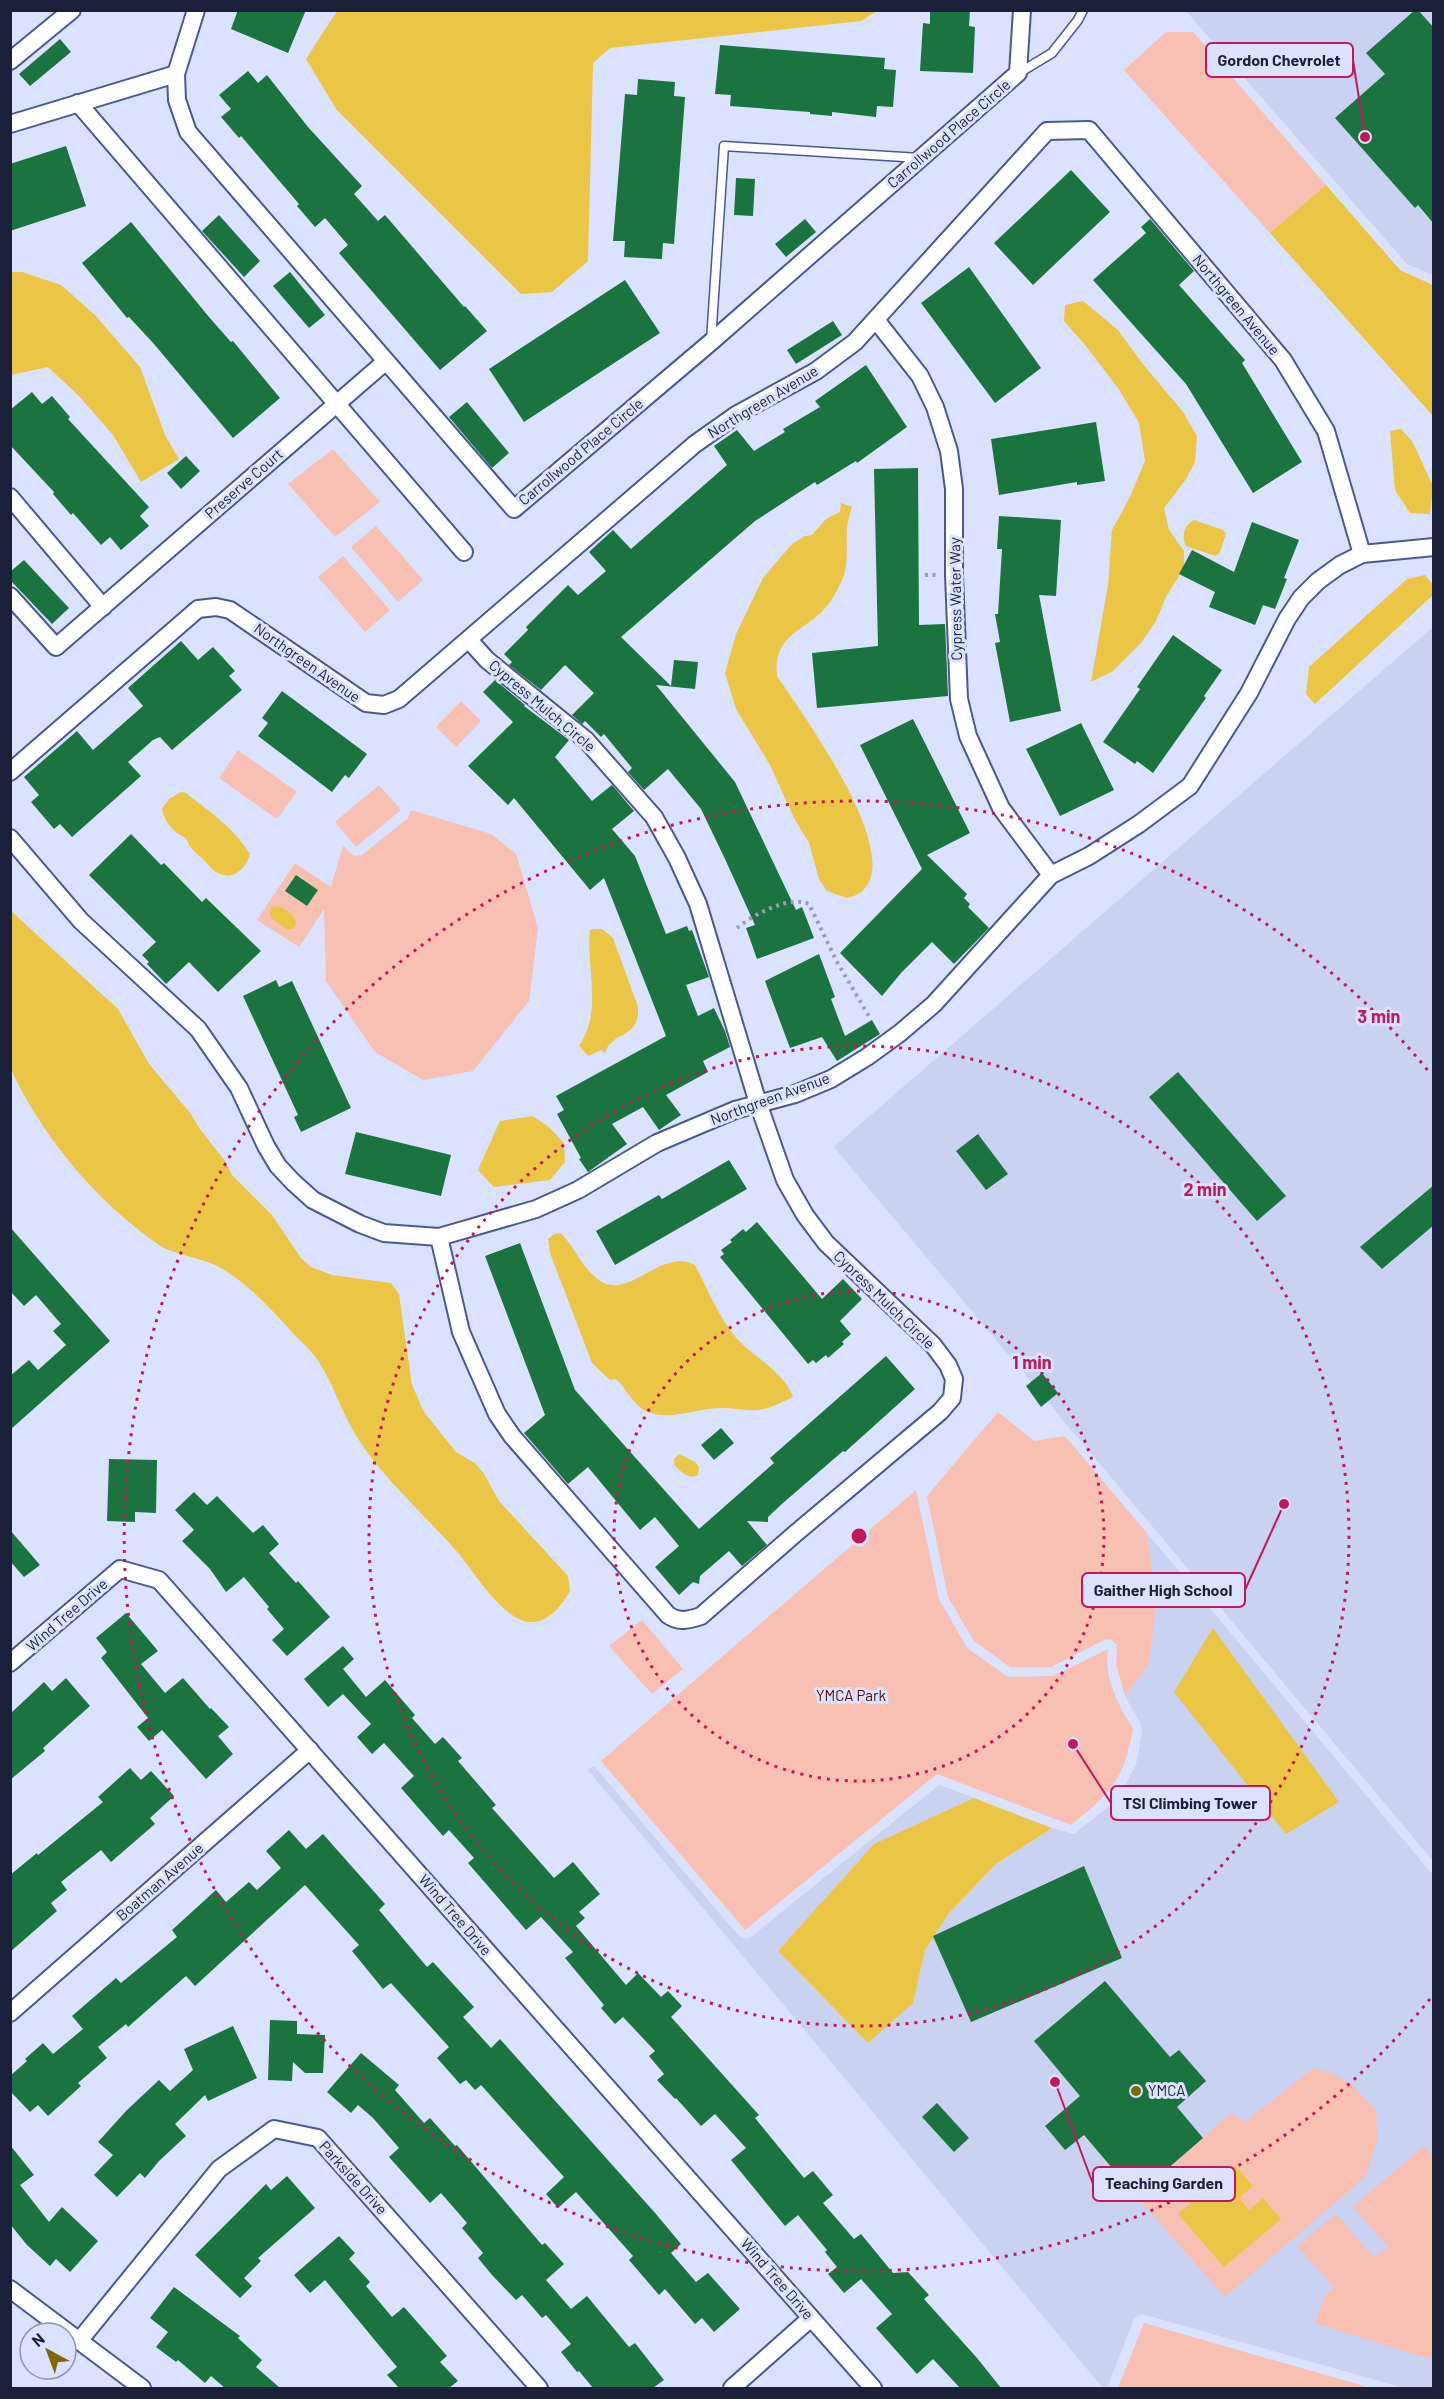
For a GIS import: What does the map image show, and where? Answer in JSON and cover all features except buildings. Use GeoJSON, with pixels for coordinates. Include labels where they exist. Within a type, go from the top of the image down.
{"type":"FeatureCollection","features":[{"type":"Feature","properties":{"kind":"street"},"geometry":{"type":"LineString","coordinates":[[10,61],[72,10]]}},
{"type":"Feature","properties":{"kind":"street","name":"Carrollwood Place Circle"},"geometry":{"type":"LineString","coordinates":[[196,10],[176,74],[177,100],[188,132],[514,509],[711,342],[1018,73],[1022,10]]}},
{"type":"Feature","properties":{"kind":"street"},"geometry":{"type":"LineString","coordinates":[[10,124],[176,74]]}},
{"type":"Feature","properties":{"kind":"street"},"geometry":{"type":"LineString","coordinates":[[78,104],[464,552]]}},
{"type":"Feature","properties":{"kind":"street","name":"Northgreen Avenue"},"geometry":{"type":"LineString","coordinates":[[10,772],[198,609],[216,607],[230,610],[366,703],[384,705],[399,699],[695,444],[736,415],[816,371],[855,342],[1047,131],[1089,130],[1283,360],[1326,431],[1362,554]]}},
{"type":"Feature","properties":{"kind":"street","name":"Cypress Water Way"},"geometry":{"type":"LineString","coordinates":[[876,320],[920,376],[935,407],[949,451],[954,489],[954,575],[959,699],[969,736],[1001,807],[1051,875]]}},
{"type":"Feature","properties":{"kind":"street","name":"Preserve Court"},"geometry":{"type":"LineString","coordinates":[[10,596],[56,647],[385,362]]}},
{"type":"Feature","properties":{"kind":"street"},"geometry":{"type":"LineString","coordinates":[[10,497],[103,607]]}},
{"type":"Feature","properties":{"kind":"street","name":"Northgreen Avenue"},"geometry":{"type":"LineString","coordinates":[[10,838],[81,921],[198,1029],[239,1088],[278,1166],[293,1182],[313,1200],[360,1224],[384,1233],[439,1237],[536,1209],[578,1190],[657,1143],[735,1110],[795,1094],[831,1078],[867,1057],[934,1004],[1051,875],[1089,856],[1139,824],[1190,786],[1249,693],[1287,619],[1301,598],[1318,581],[1340,565],[1362,554],[1434,547]]}},
{"type":"Feature","properties":{"kind":"street","name":"Cypress Mulch Circle"},"geometry":{"type":"LineString","coordinates":[[439,1237],[461,1332],[497,1414],[520,1445],[668,1615],[675,1620],[685,1621],[701,1616],[940,1412],[952,1398],[954,1379],[948,1365],[933,1345],[826,1243],[805,1215],[785,1180],[758,1103],[698,904],[677,858],[654,817],[586,740],[487,660],[469,640]]}},
{"type":"Feature","properties":{"kind":"street","name":"Wind Tree Drive"},"geometry":{"type":"LineString","coordinates":[[10,1663],[120,1569],[159,1580],[873,2388]]}},
{"type":"Feature","properties":{"kind":"street","name":"Boatman Avenue"},"geometry":{"type":"LineString","coordinates":[[10,2013],[309,1750]]}},
{"type":"Feature","properties":{"kind":"street","name":"Parkside Drive"},"geometry":{"type":"LineString","coordinates":[[79,2341],[219,2169],[274,2129],[318,2138],[539,2388]]}},
{"type":"Feature","properties":{"kind":"street"},"geometry":{"type":"LineString","coordinates":[[10,2289],[142,2388]]}},
{"type":"Feature","properties":{"kind":"street"},"geometry":{"type":"LineString","coordinates":[[732,2388],[811,2318]]}},
{"type":"Feature","properties":{"kind":"lane"},"geometry":{"type":"LineString","coordinates":[[1018,73],[1052,53],[1083,10]]}},
{"type":"Feature","properties":{"kind":"lane"},"geometry":{"type":"LineString","coordinates":[[711,342],[724,146],[921,159]]}},
{"type":"Feature","properties":{"kind":"path"},"geometry":{"type":"LineString","coordinates":[[737,928],[757,914],[787,903],[797,900],[809,904],[837,962],[870,1018]]}},
{"type":"Feature","properties":{"kind":"shaded area"},"geometry":{"type":"Polygon","coordinates":[[[337,11],[877,11],[861,21],[610,48],[593,63],[588,261],[552,292],[521,294],[336,109],[306,59],[337,11]]]}},
{"type":"Feature","properties":{"kind":"shaded area"},"geometry":{"type":"Polygon","coordinates":[[[1186,11],[1433,11],[1433,275],[1407,264],[1186,11]]]}},
{"type":"Feature","properties":{"kind":"shaded area"},"geometry":{"type":"Polygon","coordinates":[[[1326,185],[1400,270],[1433,285],[1433,416],[1270,233],[1326,185]]]}},
{"type":"Feature","properties":{"kind":"shaded area"},"geometry":{"type":"Polygon","coordinates":[[[11,272],[22,272],[61,285],[95,315],[140,367],[165,435],[179,459],[141,482],[113,435],[79,396],[48,367],[11,375],[11,272]]]}},
{"type":"Feature","properties":{"kind":"shaded area"},"geometry":{"type":"Polygon","coordinates":[[[1083,301],[1118,330],[1183,412],[1197,436],[1195,462],[1186,479],[1164,508],[1169,530],[1184,551],[1184,568],[1166,597],[1156,621],[1141,643],[1113,671],[1091,682],[1108,585],[1112,530],[1129,499],[1145,461],[1139,423],[1118,388],[1064,321],[1065,305],[1083,301]]]}},
{"type":"Feature","properties":{"kind":"shaded area"},"geometry":{"type":"Polygon","coordinates":[[[1401,429],[1412,441],[1433,486],[1430,514],[1410,513],[1395,490],[1390,431],[1401,429]]]}},
{"type":"Feature","properties":{"kind":"shaded area"},"geometry":{"type":"Polygon","coordinates":[[[841,503],[852,507],[842,580],[826,608],[794,633],[782,646],[777,664],[777,676],[850,792],[865,828],[872,860],[868,885],[847,898],[827,891],[819,879],[809,843],[794,818],[770,765],[736,709],[725,673],[736,634],[763,578],[792,544],[805,536],[812,535],[826,519],[840,512],[841,503]]]}},
{"type":"Feature","properties":{"kind":"shaded area"},"geometry":{"type":"Polygon","coordinates":[[[1194,520],[1223,530],[1226,534],[1219,554],[1215,556],[1186,546],[1184,531],[1194,520]]]}},
{"type":"Feature","properties":{"kind":"shaded area"},"geometry":{"type":"Polygon","coordinates":[[[1425,575],[1433,585],[1433,595],[1315,704],[1306,694],[1309,667],[1407,579],[1425,575]]]}},
{"type":"Feature","properties":{"kind":"shaded area"},"geometry":{"type":"Polygon","coordinates":[[[1433,627],[1433,1861],[834,1147],[1433,627]]]}},
{"type":"Feature","properties":{"kind":"shaded area"},"geometry":{"type":"Polygon","coordinates":[[[181,792],[186,793],[221,821],[244,845],[250,854],[246,864],[238,872],[224,875],[216,872],[193,850],[186,838],[167,823],[162,809],[169,799],[181,792]]]}},
{"type":"Feature","properties":{"kind":"shaded area"},"geometry":{"type":"Polygon","coordinates":[[[273,906],[280,907],[291,914],[296,924],[293,929],[286,929],[271,918],[270,910],[273,906]]]}},
{"type":"Feature","properties":{"kind":"shaded area"},"geometry":{"type":"Polygon","coordinates":[[[10,910],[118,1009],[149,1064],[191,1114],[225,1161],[232,1175],[272,1215],[301,1258],[311,1267],[332,1275],[391,1283],[399,1294],[412,1385],[424,1412],[456,1452],[476,1464],[499,1501],[568,1576],[570,1591],[559,1607],[548,1617],[536,1622],[519,1619],[509,1613],[490,1594],[446,1539],[378,1467],[355,1434],[326,1374],[314,1355],[256,1294],[226,1271],[159,1245],[139,1230],[119,1214],[83,1178],[51,1138],[24,1095],[10,1063],[10,910]]]}},
{"type":"Feature","properties":{"kind":"shaded area"},"geometry":{"type":"Polygon","coordinates":[[[602,929],[613,938],[638,1007],[635,1025],[630,1030],[613,1041],[605,1053],[601,1050],[588,1056],[579,1046],[586,1033],[592,1004],[589,945],[590,930],[602,929]]]}},
{"type":"Feature","properties":{"kind":"shaded area"},"geometry":{"type":"Polygon","coordinates":[[[533,1116],[550,1128],[564,1143],[565,1162],[550,1180],[494,1187],[478,1170],[500,1121],[533,1116]]]}},
{"type":"Feature","properties":{"kind":"shaded area"},"geometry":{"type":"Polygon","coordinates":[[[561,1233],[588,1270],[599,1280],[610,1285],[633,1280],[669,1263],[682,1261],[695,1265],[728,1327],[740,1342],[782,1379],[793,1397],[758,1410],[721,1408],[659,1415],[639,1406],[620,1383],[615,1379],[610,1380],[592,1363],[550,1253],[548,1239],[554,1234],[561,1233]]]}},
{"type":"Feature","properties":{"kind":"shaded area"},"geometry":{"type":"Polygon","coordinates":[[[679,1454],[695,1462],[699,1467],[698,1475],[688,1476],[675,1466],[674,1459],[679,1454]]]}},
{"type":"Feature","properties":{"kind":"shaded area"},"geometry":{"type":"Polygon","coordinates":[[[1146,1532],[1433,1875],[1433,2388],[1404,2388],[1142,2314],[1134,2319],[1107,2388],[1103,2388],[588,1770],[594,1766],[738,1935],[746,1939],[939,1785],[975,1798],[874,1844],[778,1951],[868,2043],[913,2003],[925,1950],[950,1912],[996,1864],[1052,1828],[1074,1834],[1118,1799],[1136,1765],[1142,1732],[1141,1725],[1125,1696],[1149,1664],[1157,1599],[1146,1532]]]}},
{"type":"Feature","properties":{"kind":"shaded area"},"geometry":{"type":"Polygon","coordinates":[[[1213,1628],[1339,1802],[1286,1834],[1174,1692],[1213,1628]]]}},
{"type":"Feature","properties":{"kind":"shaded area"},"geometry":{"type":"Polygon","coordinates":[[[974,1798],[1052,1828],[996,1864],[950,1912],[925,1950],[913,2003],[868,2043],[778,1951],[874,1844],[974,1798]]]}},
{"type":"Feature","properties":{"kind":"shaded area"},"geometry":{"type":"Polygon","coordinates":[[[1235,2165],[1253,2186],[1239,2198],[1249,2210],[1263,2198],[1281,2219],[1224,2267],[1178,2214],[1235,2165]]]}},
{"type":"Feature","properties":{"kind":"green space"},"geometry":{"type":"Polygon","coordinates":[[[1166,32],[1193,32],[1326,185],[1270,233],[1124,70],[1166,32]]]}},
{"type":"Feature","properties":{"kind":"green space"},"geometry":{"type":"Polygon","coordinates":[[[333,449],[380,502],[335,537],[288,484],[333,449]]]}},
{"type":"Feature","properties":{"kind":"green space"},"geometry":{"type":"Polygon","coordinates":[[[376,526],[423,580],[398,602],[351,547],[376,526]]]}},
{"type":"Feature","properties":{"kind":"green space"},"geometry":{"type":"Polygon","coordinates":[[[343,556],[390,610],[365,632],[318,577],[343,556]]]}},
{"type":"Feature","properties":{"kind":"green space"},"geometry":{"type":"Polygon","coordinates":[[[461,701],[481,721],[456,747],[436,727],[461,701]]]}},
{"type":"Feature","properties":{"kind":"green space"},"geometry":{"type":"Polygon","coordinates":[[[238,750],[297,792],[277,819],[219,778],[238,750]]]}},
{"type":"Feature","properties":{"kind":"green space"},"geometry":{"type":"Polygon","coordinates":[[[379,785],[401,810],[356,847],[335,822],[379,785]]]}},
{"type":"Feature","properties":{"kind":"green space"},"geometry":{"type":"Polygon","coordinates":[[[411,810],[491,834],[516,854],[538,928],[529,1001],[473,1071],[423,1080],[375,1052],[326,981],[324,909],[299,947],[257,920],[295,863],[331,887],[343,846],[354,856],[362,855],[408,818],[411,810]]]}},
{"type":"Feature","properties":{"kind":"green space"},"geometry":{"type":"Polygon","coordinates":[[[998,1412],[1034,1441],[1065,1436],[1146,1532],[1157,1599],[1149,1664],[1125,1696],[1116,1664],[1117,1645],[1112,1640],[1106,1639],[1051,1667],[1010,1667],[974,1641],[948,1597],[927,1496],[998,1412]]]}},
{"type":"Feature","properties":{"kind":"green space","name":"YMCA Park"},"geometry":{"type":"Polygon","coordinates":[[[916,1490],[939,1599],[967,1648],[1008,1677],[1054,1676],[1108,1649],[1108,1671],[1113,1691],[1133,1729],[1125,1762],[1120,1774],[1106,1794],[1071,1825],[937,1774],[745,1930],[601,1761],[916,1490]]]}},
{"type":"Feature","properties":{"kind":"green space"},"geometry":{"type":"Polygon","coordinates":[[[642,1620],[683,1669],[652,1694],[609,1646],[642,1620]]]}},
{"type":"Feature","properties":{"kind":"green space"},"geometry":{"type":"Polygon","coordinates":[[[1314,2068],[1331,2073],[1354,2086],[1376,2111],[1377,2142],[1366,2176],[1225,2297],[1136,2196],[1231,2113],[1245,2122],[1314,2068]]]}},
{"type":"Feature","properties":{"kind":"green space"},"geometry":{"type":"Polygon","coordinates":[[[1424,2146],[1434,2157],[1433,2360],[1315,2323],[1326,2294],[1335,2288],[1297,2246],[1336,2214],[1373,2257],[1389,2247],[1353,2207],[1424,2146]]]}},
{"type":"Feature","properties":{"kind":"green space"},"geometry":{"type":"Polygon","coordinates":[[[1144,2323],[1371,2388],[1118,2388],[1144,2323]]]}},
{"type":"Feature","properties":{"kind":"place","name":"Gordon Chevrolet"},"geometry":{"type":"Point","coordinates":[1365,137]}},
{"type":"Feature","properties":{"kind":"place","name":"Gaither High School"},"geometry":{"type":"Point","coordinates":[1284,1504]}},
{"type":"Feature","properties":{"kind":"place","name":"TSI Climbing Tower"},"geometry":{"type":"Point","coordinates":[1073,1744]}},
{"type":"Feature","properties":{"kind":"place","name":"Teaching Garden"},"geometry":{"type":"Point","coordinates":[1055,2082]}},
{"type":"Feature","properties":{"kind":"place","name":"YMCA"},"geometry":{"type":"Point","coordinates":[1136,2091]}}]}
